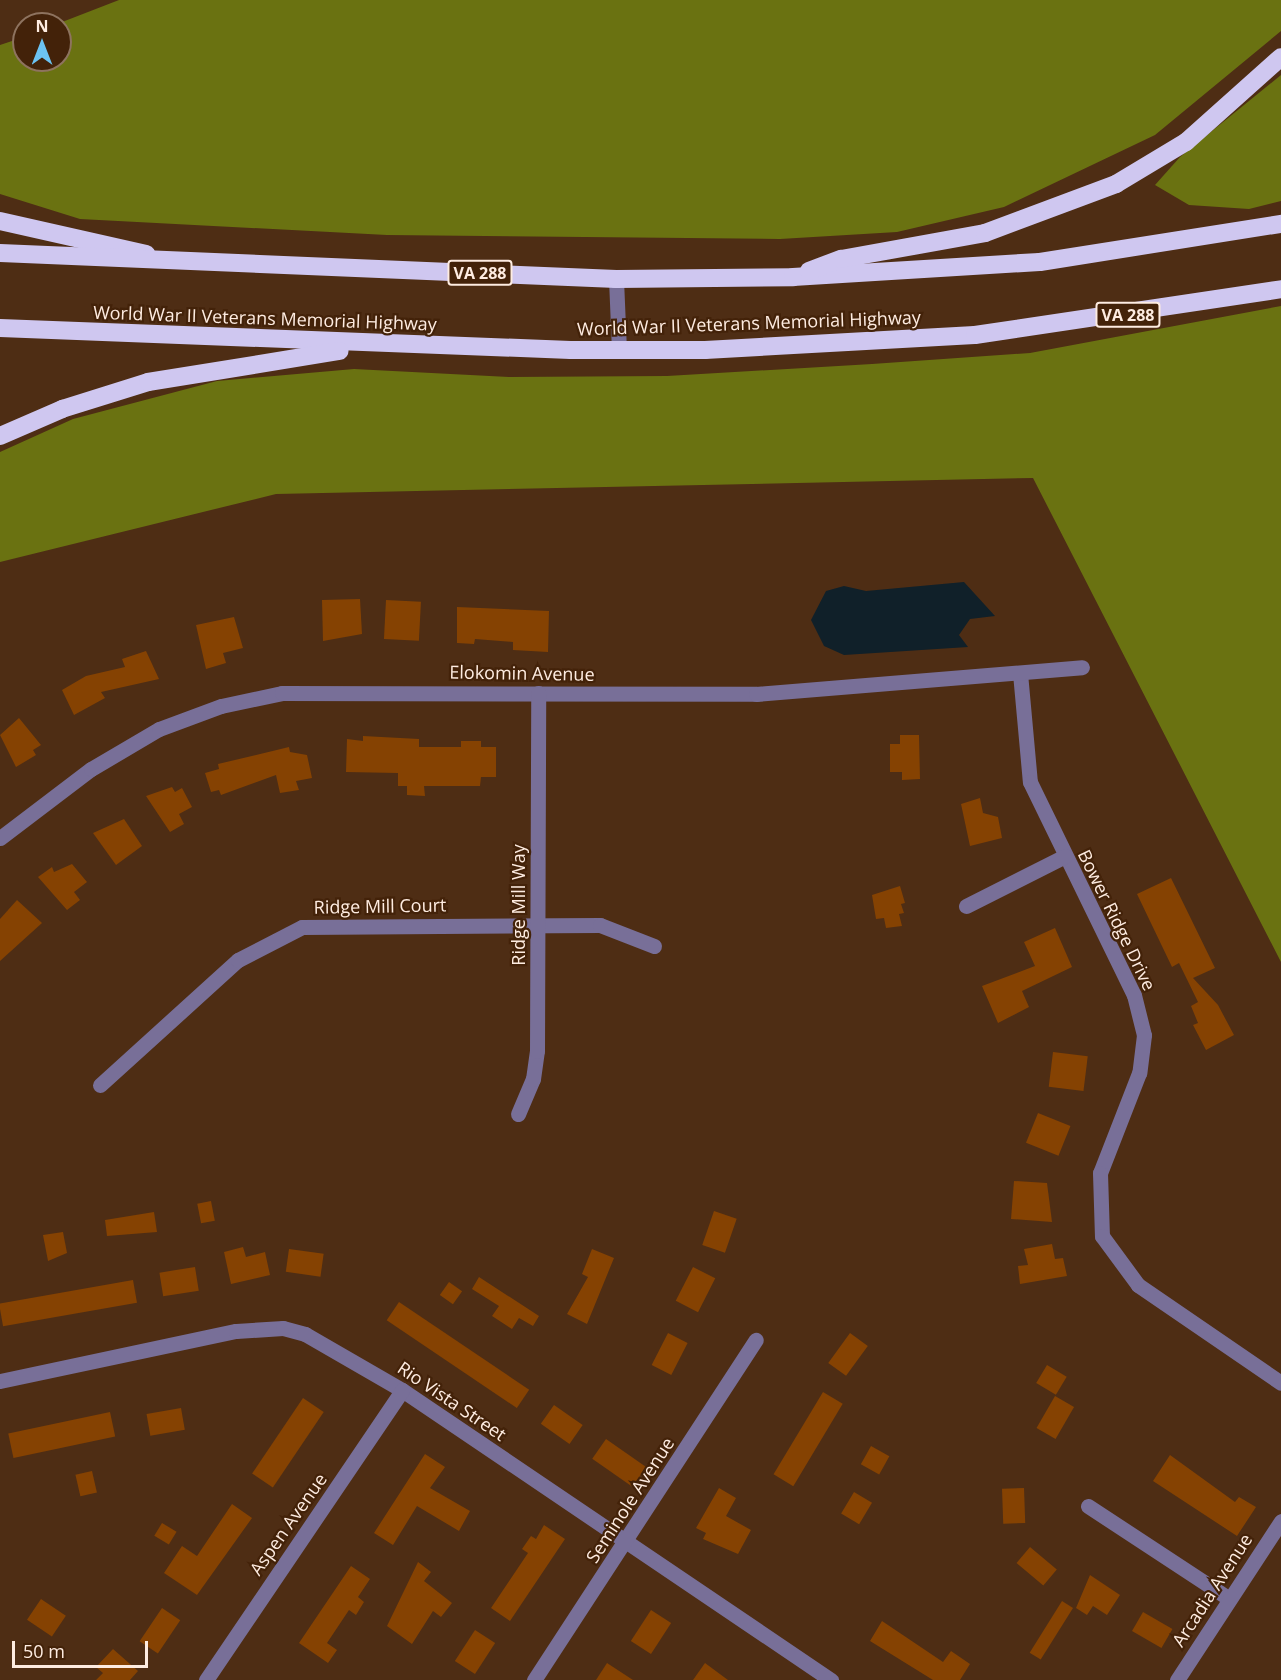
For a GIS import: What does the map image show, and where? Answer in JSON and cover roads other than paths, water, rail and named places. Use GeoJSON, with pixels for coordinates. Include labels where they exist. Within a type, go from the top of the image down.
{"type":"FeatureCollection","features":[{"type":"Feature","properties":{"kind":"highway"},"geometry":{"type":"LineString","coordinates":[[793,277],[841,259],[985,232],[1116,184],[1186,142],[1281,57]]}},
{"type":"Feature","properties":{"kind":"highway"},"geometry":{"type":"LineString","coordinates":[[0,221],[112,243],[168,261]]}},
{"type":"Feature","properties":{"kind":"highway"},"geometry":{"type":"LineString","coordinates":[[793,277],[1040,262],[1281,224]]}},
{"type":"Feature","properties":{"kind":"highway","name":"VA 288"},"geometry":{"type":"LineString","coordinates":[[0,253],[616,279],[793,277]]}},
{"type":"Feature","properties":{"kind":"highway","name":"World War II Veterans Memorial Highway"},"geometry":{"type":"LineString","coordinates":[[0,327],[619,351],[975,335],[1281,289]]}},
{"type":"Feature","properties":{"kind":"highway"},"geometry":{"type":"LineString","coordinates":[[0,436],[62,409],[148,382],[394,344]]}},
{"type":"Feature","properties":{"kind":"street"},"geometry":{"type":"LineString","coordinates":[[616,279],[619,351]]}},
{"type":"Feature","properties":{"kind":"street","name":"Elokomin Avenue"},"geometry":{"type":"LineString","coordinates":[[0,838],[117,751],[221,706],[308,690],[756,694],[1082,668]]}},
{"type":"Feature","properties":{"kind":"street","name":"Bower Ridge Drive"},"geometry":{"type":"LineString","coordinates":[[1020,673],[1030,782],[1134,995],[1144,1035],[1139,1073],[1100,1173],[1102,1236],[1138,1285],[1281,1383]]}},
{"type":"Feature","properties":{"kind":"street","name":"Ridge Mill Way"},"geometry":{"type":"LineString","coordinates":[[518,1114],[533,1079],[537,1051],[538,693]]}},
{"type":"Feature","properties":{"kind":"street"},"geometry":{"type":"LineString","coordinates":[[966,906],[1065,856]]}},
{"type":"Feature","properties":{"kind":"street","name":"Ridge Mill Court"},"geometry":{"type":"LineString","coordinates":[[100,1085],[238,960],[283,933],[323,924],[537,923],[612,927],[654,946]]}},
{"type":"Feature","properties":{"kind":"street","name":"Rio Vista Street"},"geometry":{"type":"LineString","coordinates":[[0,1381],[236,1331],[283,1328],[327,1344],[402,1390],[831,1680]]}},
{"type":"Feature","properties":{"kind":"street","name":"Seminole Avenue"},"geometry":{"type":"LineString","coordinates":[[534,1680],[627,1542],[756,1340]]}},
{"type":"Feature","properties":{"kind":"street","name":"Aspen Avenue"},"geometry":{"type":"LineString","coordinates":[[206,1680],[402,1390]]}},
{"type":"Feature","properties":{"kind":"street"},"geometry":{"type":"LineString","coordinates":[[1088,1506],[1228,1598]]}},
{"type":"Feature","properties":{"kind":"street","name":"Arcadia Avenue"},"geometry":{"type":"LineString","coordinates":[[1177,1680],[1228,1598],[1281,1521]]}},
{"type":"Feature","properties":{"kind":"water"},"geometry":{"type":"Polygon","coordinates":[[[964,582],[995,616],[970,619],[959,635],[968,647],[844,655],[824,646],[811,620],[826,591],[844,586],[866,591],[964,582]]]}}]}
